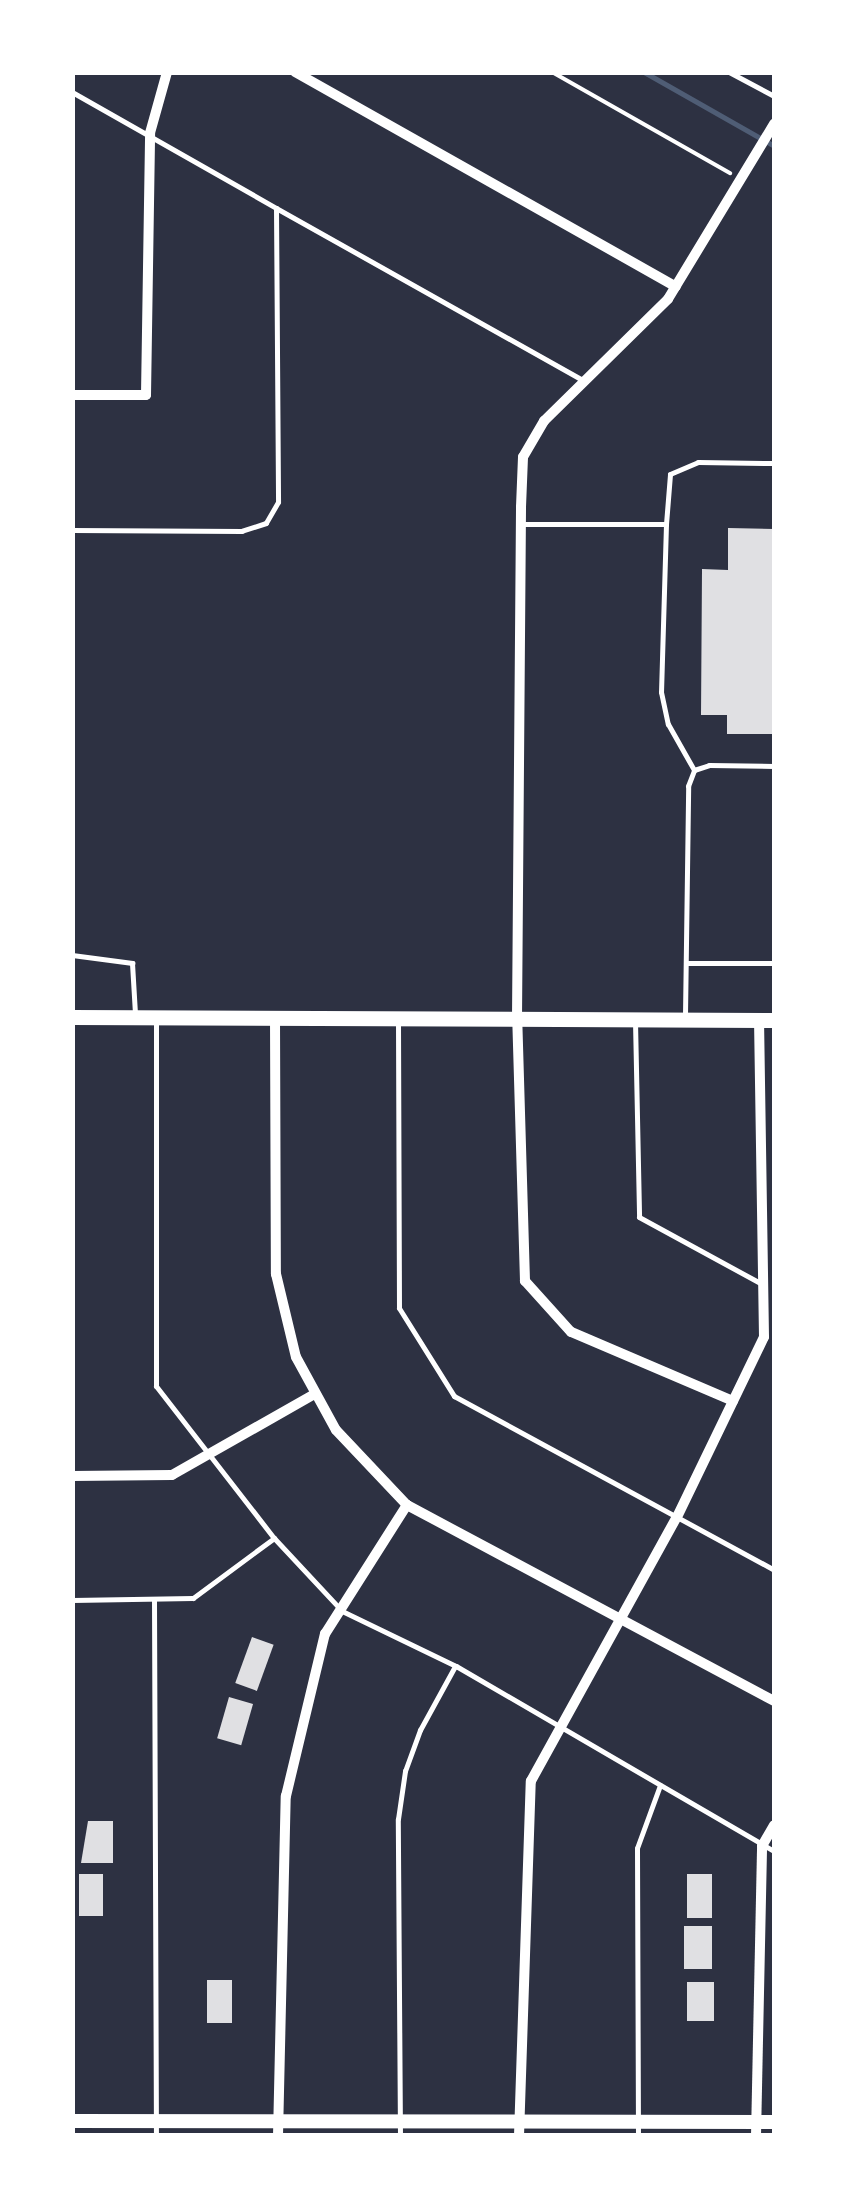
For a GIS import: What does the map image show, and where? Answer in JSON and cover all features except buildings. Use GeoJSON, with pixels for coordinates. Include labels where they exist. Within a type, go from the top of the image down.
{"type":"FeatureCollection","features":[{"type":"Feature","properties":{"kind":"main road"},"geometry":{"type":"LineString","coordinates":[[72,1018],[767,1020]]}},
{"type":"Feature","properties":{"kind":"street"},"geometry":{"type":"LineString","coordinates":[[72,394],[146,395],[150,133],[166,72]]}},
{"type":"Feature","properties":{"kind":"street"},"geometry":{"type":"LineString","coordinates":[[295,72],[676,287]]}},
{"type":"Feature","properties":{"kind":"street"},"geometry":{"type":"LineString","coordinates":[[733,1401],[571,1332],[525,1281],[517,1019],[520,524],[523,457],[544,421],[676,287],[774,124]]}},
{"type":"Feature","properties":{"kind":"street"},"geometry":{"type":"LineString","coordinates":[[275,1018],[276,1274],[313,1395],[368,1470],[407,1505],[616,1622],[774,1701]]}},
{"type":"Feature","properties":{"kind":"street"},"geometry":{"type":"LineString","coordinates":[[519,2129],[531,1781],[677,1517],[764,1337],[767,1020]]}},
{"type":"Feature","properties":{"kind":"street"},"geometry":{"type":"LineString","coordinates":[[72,1476],[172,1475],[313,1395]]}},
{"type":"Feature","properties":{"kind":"street"},"geometry":{"type":"LineString","coordinates":[[278,2128],[286,1796],[324,1634],[407,1505]]}},
{"type":"Feature","properties":{"kind":"street"},"geometry":{"type":"LineString","coordinates":[[756,2129],[762,1846],[774,1825]]}},
{"type":"Feature","properties":{"kind":"street"},"geometry":{"type":"LineString","coordinates":[[72,2121],[156,2128],[519,2129],[756,2129],[774,2122]]}},
{"type":"Feature","properties":{"kind":"lane"},"geometry":{"type":"LineString","coordinates":[[729,72],[774,96]]}},
{"type":"Feature","properties":{"kind":"lane"},"geometry":{"type":"LineString","coordinates":[[72,92],[585,382]]}},
{"type":"Feature","properties":{"kind":"lane"},"geometry":{"type":"LineString","coordinates":[[72,530],[242,531],[266,523],[278,502],[276,208]]}},
{"type":"Feature","properties":{"kind":"lane"},"geometry":{"type":"LineString","coordinates":[[694,770],[668,724],[661,692],[670,474],[698,462],[774,463]]}},
{"type":"Feature","properties":{"kind":"lane"},"geometry":{"type":"LineString","coordinates":[[520,524],[666,524]]}},
{"type":"Feature","properties":{"kind":"lane"},"geometry":{"type":"LineString","coordinates":[[694,770],[774,766]]}},
{"type":"Feature","properties":{"kind":"lane"},"geometry":{"type":"LineString","coordinates":[[685,1018],[688,786],[694,770]]}},
{"type":"Feature","properties":{"kind":"lane"},"geometry":{"type":"LineString","coordinates":[[72,956],[132,963],[135,1018]]}},
{"type":"Feature","properties":{"kind":"lane"},"geometry":{"type":"LineString","coordinates":[[686,963],[774,962]]}},
{"type":"Feature","properties":{"kind":"lane"},"geometry":{"type":"LineString","coordinates":[[156,1018],[156,1386],[274,1538],[342,1611],[456,1666],[774,1852]]}},
{"type":"Feature","properties":{"kind":"lane"},"geometry":{"type":"LineString","coordinates":[[636,1018],[639,1217],[764,1285]]}},
{"type":"Feature","properties":{"kind":"lane"},"geometry":{"type":"LineString","coordinates":[[398,1020],[399,1308],[454,1396],[774,1570]]}},
{"type":"Feature","properties":{"kind":"lane"},"geometry":{"type":"LineString","coordinates":[[72,1600],[193,1598],[274,1538]]}},
{"type":"Feature","properties":{"kind":"lane"},"geometry":{"type":"LineString","coordinates":[[154,1599],[156,2128]]}},
{"type":"Feature","properties":{"kind":"lane"},"geometry":{"type":"LineString","coordinates":[[400,2128],[398,1819],[415,1744],[456,1666]]}},
{"type":"Feature","properties":{"kind":"lane"},"geometry":{"type":"LineString","coordinates":[[638,2129],[637,1848],[660,1786]]}},
{"type":"Feature","properties":{"kind":"path"},"geometry":{"type":"LineString","coordinates":[[552,72],[742,180]]}},
{"type":"Feature","properties":{"kind":"waterway"},"geometry":{"type":"LineString","coordinates":[[644,72],[774,146]]}}]}
